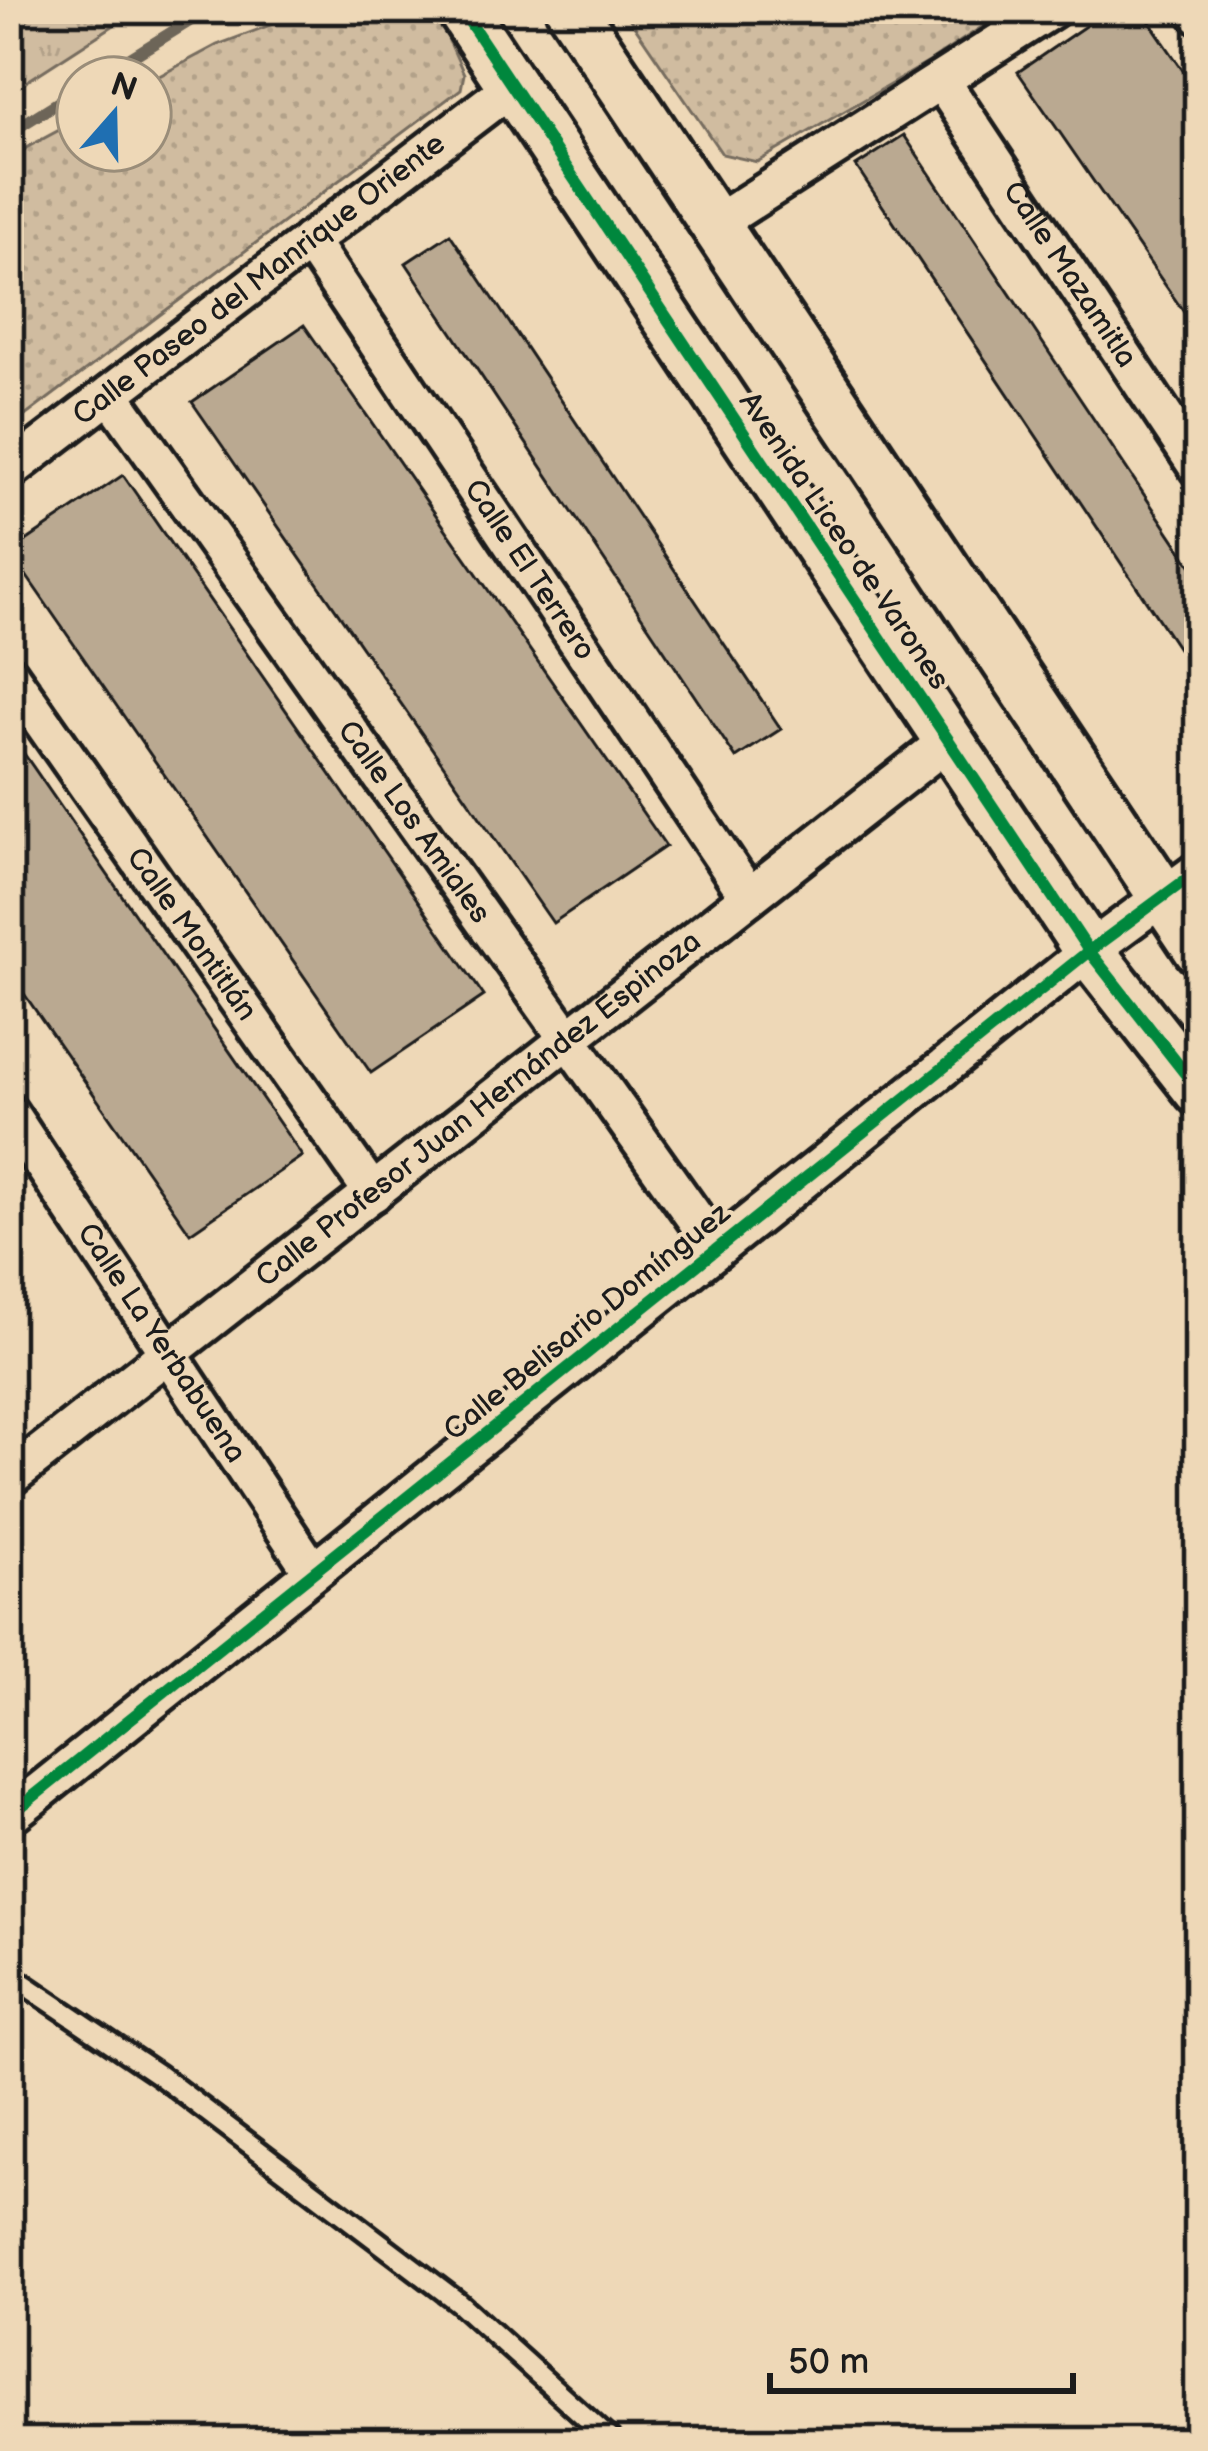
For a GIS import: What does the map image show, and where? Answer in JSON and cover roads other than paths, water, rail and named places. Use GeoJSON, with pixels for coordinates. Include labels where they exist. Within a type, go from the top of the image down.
{"type":"FeatureCollection","features":[{"type":"Feature","properties":{"kind":"street","name":"Avenida Liceo de Varones"},"geometry":{"type":"LineString","coordinates":[[461,9],[1089,951],[1199,1091]]}},
{"type":"Feature","properties":{"kind":"street"},"geometry":{"type":"LineString","coordinates":[[571,9],[715,224],[1180,884],[1199,950]]}},
{"type":"Feature","properties":{"kind":"street"},"geometry":{"type":"LineString","coordinates":[[715,224],[1052,9]]}},
{"type":"Feature","properties":{"kind":"street","name":"Calle Mazamitla"},"geometry":{"type":"LineString","coordinates":[[942,82],[1199,469]]}},
{"type":"Feature","properties":{"kind":"street","name":"Calle Paseo del Manrique Oriente"},"geometry":{"type":"LineString","coordinates":[[9,471],[511,87]]}},
{"type":"Feature","properties":{"kind":"street","name":"Calle El Terrero"},"geometry":{"type":"LineString","coordinates":[[309,241],[749,897]]}},
{"type":"Feature","properties":{"kind":"street","name":"Calle Los Amiales"},"geometry":{"type":"LineString","coordinates":[[110,394],[717,1249]]}},
{"type":"Feature","properties":{"kind":"street","name":"Calle Montitlán"},"geometry":{"type":"LineString","coordinates":[[9,674],[373,1193]]}},
{"type":"Feature","properties":{"kind":"street","name":"Calle Profesor Juan Hernández Espinoza"},"geometry":{"type":"LineString","coordinates":[[9,1478],[949,740]]}},
{"type":"Feature","properties":{"kind":"street","name":"Calle Belisario Domínguez"},"geometry":{"type":"LineString","coordinates":[[9,1816],[1089,951],[1180,884]]}},
{"type":"Feature","properties":{"kind":"street","name":"Calle La Yerbabuena"},"geometry":{"type":"LineString","coordinates":[[9,1113],[24,1167],[168,1354],[313,1573]]}},
{"type":"Feature","properties":{"kind":"lane"},"geometry":{"type":"LineString","coordinates":[[9,1974],[160,2075],[458,2302],[613,2442]]}},
{"type":"Feature","properties":{"kind":"waterway"},"geometry":{"type":"LineString","coordinates":[[137,54],[209,9]]}},
{"type":"Feature","properties":{"kind":"waterway"},"geometry":{"type":"LineString","coordinates":[[9,133],[54,105]]}}]}
